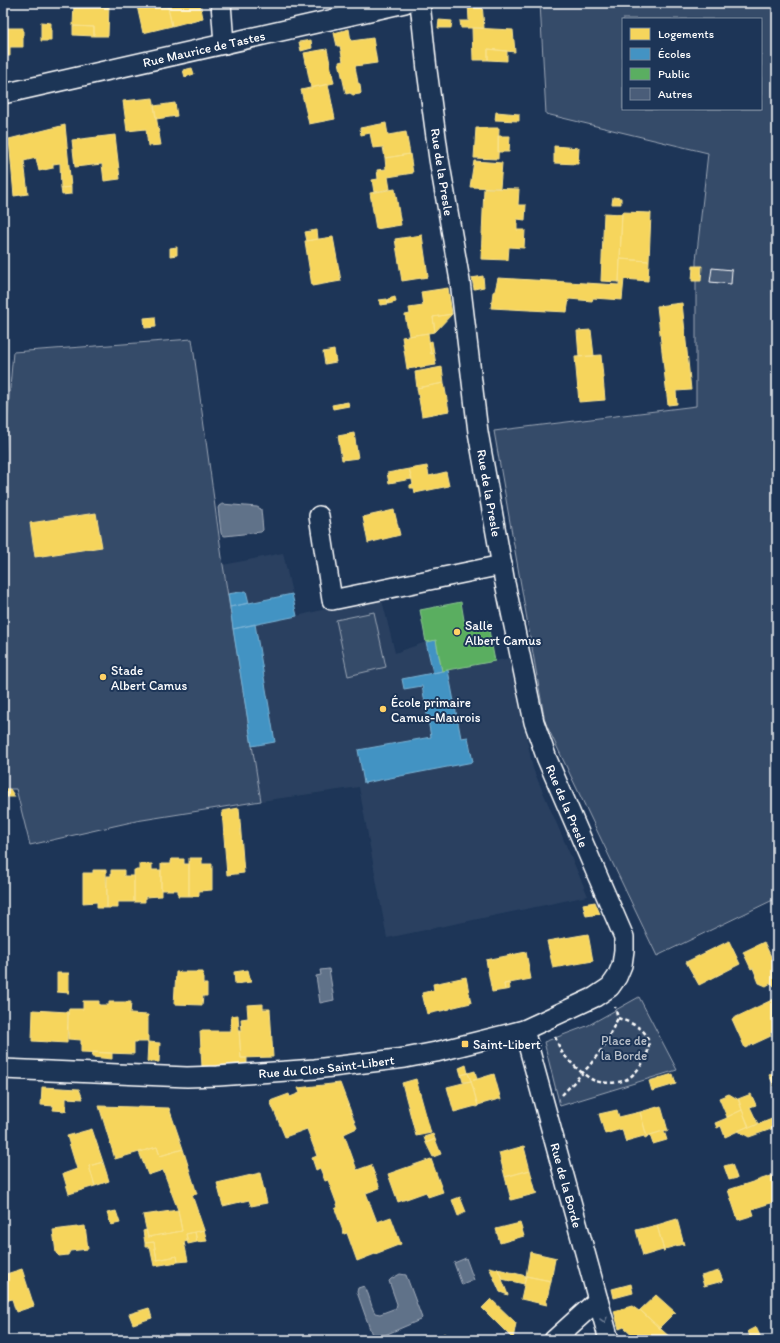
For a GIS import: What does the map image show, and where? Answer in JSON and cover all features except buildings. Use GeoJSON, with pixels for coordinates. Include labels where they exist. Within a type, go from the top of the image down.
{"type":"FeatureCollection","features":[{"type":"Feature","properties":{"kind":"street"},"geometry":{"type":"LineString","coordinates":[[221,3],[224,44]]}},
{"type":"Feature","properties":{"kind":"street","name":"Rue Maurice de Tastes"},"geometry":{"type":"LineString","coordinates":[[3,94],[405,3]]}},
{"type":"Feature","properties":{"kind":"street","name":"Rue de la Presle"},"geometry":{"type":"LineString","coordinates":[[420,3],[426,70],[460,281],[478,432],[502,565],[534,722],[547,759],[624,936],[622,965]]}},
{"type":"Feature","properties":{"kind":"street"},"geometry":{"type":"LineString","coordinates":[[319,516],[332,600],[502,565]]}},
{"type":"Feature","properties":{"kind":"street","name":"Rue du Clos Saint-Libert"},"geometry":{"type":"LineString","coordinates":[[3,1069],[187,1077],[300,1070],[405,1058],[436,1052],[524,1030],[546,1021],[595,998],[610,986],[617,977],[622,965]]}},
{"type":"Feature","properties":{"kind":"street","name":"Rue de la Borde"},"geometry":{"type":"LineString","coordinates":[[524,1030],[609,1340]]}},
{"type":"Feature","properties":{"kind":"street"},"geometry":{"type":"LineString","coordinates":[[554,1340],[598,1300]]}},
{"type":"Feature","properties":{"kind":"path"},"geometry":{"type":"LineString","coordinates":[[546,1110],[571,1087],[582,1073],[590,1066],[604,1046],[618,1018],[610,986]]}},
{"type":"Feature","properties":{"kind":"path"},"geometry":{"type":"LineString","coordinates":[[546,1021],[564,1056],[582,1073],[593,1080],[616,1082],[628,1079],[639,1068],[645,1060],[648,1050],[646,1036],[642,1031],[636,1026],[618,1018]]}},
{"type":"Feature","properties":{"kind":"shaded area"},"geometry":{"type":"Polygon","coordinates":[[[222,504],[257,507],[261,509],[263,530],[261,532],[225,536],[222,535],[218,508],[222,504]]]}},
{"type":"Feature","properties":{"kind":"shaded area","name":"École primaire Camus-Maurois"},"geometry":{"type":"Polygon","coordinates":[[[283,553],[297,616],[381,596],[395,653],[426,642],[433,673],[510,658],[533,769],[588,896],[387,938],[359,787],[261,801],[223,565],[283,553]]]}},
{"type":"Feature","properties":{"kind":"shaded area"},"geometry":{"type":"Polygon","coordinates":[[[329,969],[334,1000],[320,1003],[316,976],[321,975],[320,970],[329,969]]]}},
{"type":"Feature","properties":{"kind":"shaded area"},"geometry":{"type":"Polygon","coordinates":[[[466,1258],[474,1280],[462,1285],[454,1263],[466,1258]]]}},
{"type":"Feature","properties":{"kind":"shaded area"},"geometry":{"type":"Polygon","coordinates":[[[400,1274],[406,1275],[422,1318],[378,1338],[372,1335],[357,1292],[358,1288],[364,1286],[368,1292],[375,1313],[380,1314],[396,1308],[397,1304],[389,1281],[400,1274]]]}},
{"type":"Feature","properties":{"kind":"green space"},"geometry":{"type":"Polygon","coordinates":[[[540,3],[777,3],[777,898],[657,956],[545,722],[494,431],[696,406],[696,261],[708,153],[546,114],[540,3]]]}},
{"type":"Feature","properties":{"kind":"green space"},"geometry":{"type":"Polygon","coordinates":[[[192,339],[223,565],[261,801],[136,821],[30,845],[16,789],[3,789],[3,470],[13,352],[192,339]]]}},
{"type":"Feature","properties":{"kind":"green space"},"geometry":{"type":"Polygon","coordinates":[[[374,612],[386,667],[348,676],[336,620],[374,612]]]}},
{"type":"Feature","properties":{"kind":"green space","name":"Place de la Borde"},"geometry":{"type":"Polygon","coordinates":[[[639,997],[677,1070],[560,1106],[544,1042],[587,1026],[639,997]]]}},
{"type":"Feature","properties":{"kind":"place","name":"Salle Albert Camus"},"geometry":{"type":"Point","coordinates":[457,632]}},
{"type":"Feature","properties":{"kind":"place","name":"Stade Albert Camus"},"geometry":{"type":"Point","coordinates":[103,677]}},
{"type":"Feature","properties":{"kind":"place","name":"École primaire Camus-Maurois"},"geometry":{"type":"Point","coordinates":[383,709]}},
{"type":"Feature","properties":{"kind":"place","name":"Saint-Libert"},"geometry":{"type":"Point","coordinates":[465,1044]}}]}
